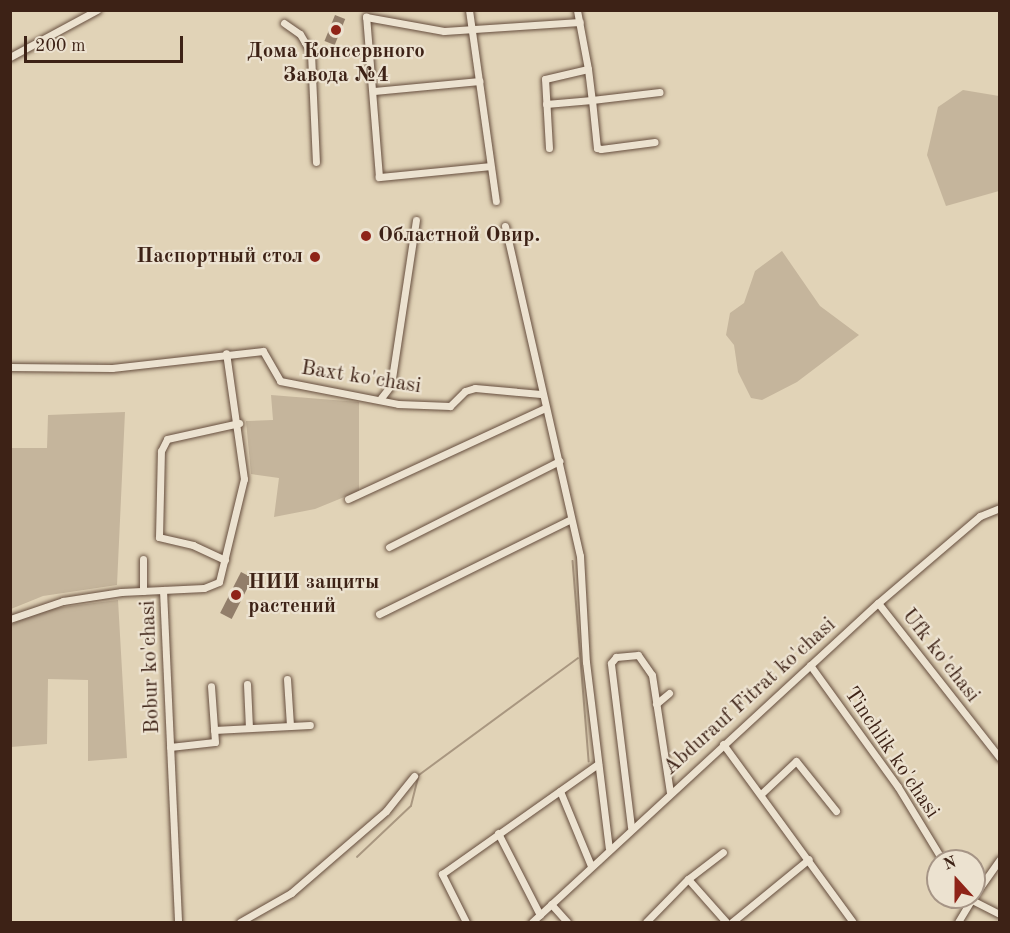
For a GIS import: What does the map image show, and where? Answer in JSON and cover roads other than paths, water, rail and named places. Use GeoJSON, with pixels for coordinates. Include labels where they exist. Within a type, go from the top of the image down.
{"type":"FeatureCollection","features":[{"type":"Feature","properties":{"kind":"street"},"geometry":{"type":"LineString","coordinates":[[10,57],[97,10]]}},
{"type":"Feature","properties":{"kind":"street"},"geometry":{"type":"LineString","coordinates":[[469,10],[496,201]]}},
{"type":"Feature","properties":{"kind":"street"},"geometry":{"type":"LineString","coordinates":[[578,10],[588,69],[597,147],[655,142]]}},
{"type":"Feature","properties":{"kind":"street"},"geometry":{"type":"LineString","coordinates":[[490,166],[379,177],[374,91],[366,17],[444,31],[473,27],[580,22]]}},
{"type":"Feature","properties":{"kind":"street"},"geometry":{"type":"LineString","coordinates":[[285,23],[300,34],[311,53],[316,162]]}},
{"type":"Feature","properties":{"kind":"street"},"geometry":{"type":"LineString","coordinates":[[549,148],[546,104],[549,75],[588,69]]}},
{"type":"Feature","properties":{"kind":"street"},"geometry":{"type":"LineString","coordinates":[[374,91],[480,81]]}},
{"type":"Feature","properties":{"kind":"street"},"geometry":{"type":"LineString","coordinates":[[546,104],[660,92]]}},
{"type":"Feature","properties":{"kind":"street"},"geometry":{"type":"LineString","coordinates":[[381,398],[391,385],[416,220]]}},
{"type":"Feature","properties":{"kind":"street"},"geometry":{"type":"LineString","coordinates":[[505,226],[541,394],[559,461],[580,556],[598,764],[609,848]]}},
{"type":"Feature","properties":{"kind":"street","name":"Baxt ko'chasi"},"geometry":{"type":"LineString","coordinates":[[10,367],[112,368],[202,360],[226,353],[263,351],[280,381],[381,398],[450,406],[465,391],[475,388],[541,394]]}},
{"type":"Feature","properties":{"kind":"street","name":"Bobur ko'chasi"},"geometry":{"type":"LineString","coordinates":[[178,922],[163,590],[213,586],[225,560],[244,479],[239,423],[226,353]]}},
{"type":"Feature","properties":{"kind":"street"},"geometry":{"type":"LineString","coordinates":[[348,499],[545,408]]}},
{"type":"Feature","properties":{"kind":"street"},"geometry":{"type":"LineString","coordinates":[[225,560],[159,537],[161,451],[167,439],[239,423]]}},
{"type":"Feature","properties":{"kind":"street"},"geometry":{"type":"LineString","coordinates":[[389,547],[559,461]]}},
{"type":"Feature","properties":{"kind":"street","name":"Abdurauf Fitrat ko'chasi"},"geometry":{"type":"LineString","coordinates":[[532,922],[631,827],[878,603],[980,516],[999,508]]}},
{"type":"Feature","properties":{"kind":"street"},"geometry":{"type":"LineString","coordinates":[[379,614],[571,519]]}},
{"type":"Feature","properties":{"kind":"street"},"geometry":{"type":"LineString","coordinates":[[143,559],[143,591]]}},
{"type":"Feature","properties":{"kind":"street"},"geometry":{"type":"LineString","coordinates":[[10,619],[63,601],[163,590]]}},
{"type":"Feature","properties":{"kind":"street","name":"Ufk ko'chasi"},"geometry":{"type":"LineString","coordinates":[[878,603],[999,758]]}},
{"type":"Feature","properties":{"kind":"street"},"geometry":{"type":"LineString","coordinates":[[631,827],[613,660],[638,655],[652,675],[670,792]]}},
{"type":"Feature","properties":{"kind":"street","name":"Tinchlik ko'chasi"},"geometry":{"type":"LineString","coordinates":[[810,665],[898,787],[936,849]]}},
{"type":"Feature","properties":{"kind":"street"},"geometry":{"type":"LineString","coordinates":[[287,680],[290,726]]}},
{"type":"Feature","properties":{"kind":"street"},"geometry":{"type":"LineString","coordinates":[[247,684],[249,728]]}},
{"type":"Feature","properties":{"kind":"street"},"geometry":{"type":"LineString","coordinates":[[170,747],[215,742],[211,686]]}},
{"type":"Feature","properties":{"kind":"street"},"geometry":{"type":"LineString","coordinates":[[656,704],[669,693]]}},
{"type":"Feature","properties":{"kind":"street"},"geometry":{"type":"LineString","coordinates":[[214,730],[310,725]]}},
{"type":"Feature","properties":{"kind":"street"},"geometry":{"type":"LineString","coordinates":[[723,744],[854,922]]}},
{"type":"Feature","properties":{"kind":"street"},"geometry":{"type":"LineString","coordinates":[[761,794],[796,761],[836,811]]}},
{"type":"Feature","properties":{"kind":"street"},"geometry":{"type":"LineString","coordinates":[[466,922],[442,874],[598,764]]}},
{"type":"Feature","properties":{"kind":"street"},"geometry":{"type":"LineString","coordinates":[[240,922],[291,894],[386,811],[414,776]]}},
{"type":"Feature","properties":{"kind":"street"},"geometry":{"type":"LineString","coordinates":[[560,791],[591,866]]}},
{"type":"Feature","properties":{"kind":"street"},"geometry":{"type":"LineString","coordinates":[[498,833],[540,915]]}},
{"type":"Feature","properties":{"kind":"street"},"geometry":{"type":"LineString","coordinates":[[646,922],[688,879],[723,852]]}},
{"type":"Feature","properties":{"kind":"street"},"geometry":{"type":"LineString","coordinates":[[732,922],[809,859]]}},
{"type":"Feature","properties":{"kind":"street"},"geometry":{"type":"LineString","coordinates":[[986,877],[999,859]]}},
{"type":"Feature","properties":{"kind":"street"},"geometry":{"type":"LineString","coordinates":[[688,879],[726,922]]}},
{"type":"Feature","properties":{"kind":"street"},"geometry":{"type":"LineString","coordinates":[[551,904],[567,922]]}},
{"type":"Feature","properties":{"kind":"waterway"},"geometry":{"type":"LineString","coordinates":[[573,561],[589,761]]}},
{"type":"Feature","properties":{"kind":"waterway"},"geometry":{"type":"LineString","coordinates":[[357,857],[411,806],[419,775],[578,658]]}},
{"type":"Feature","properties":{"kind":"place","name":"Дома Консервного Завода №4"},"geometry":{"type":"Point","coordinates":[336,30]}},
{"type":"Feature","properties":{"kind":"place","name":"Областной Овир."},"geometry":{"type":"Point","coordinates":[366,236]}},
{"type":"Feature","properties":{"kind":"place","name":"Паспортный стол"},"geometry":{"type":"Point","coordinates":[315,257]}},
{"type":"Feature","properties":{"kind":"place","name":"НИИ защиты растений"},"geometry":{"type":"Point","coordinates":[236,595]}}]}
